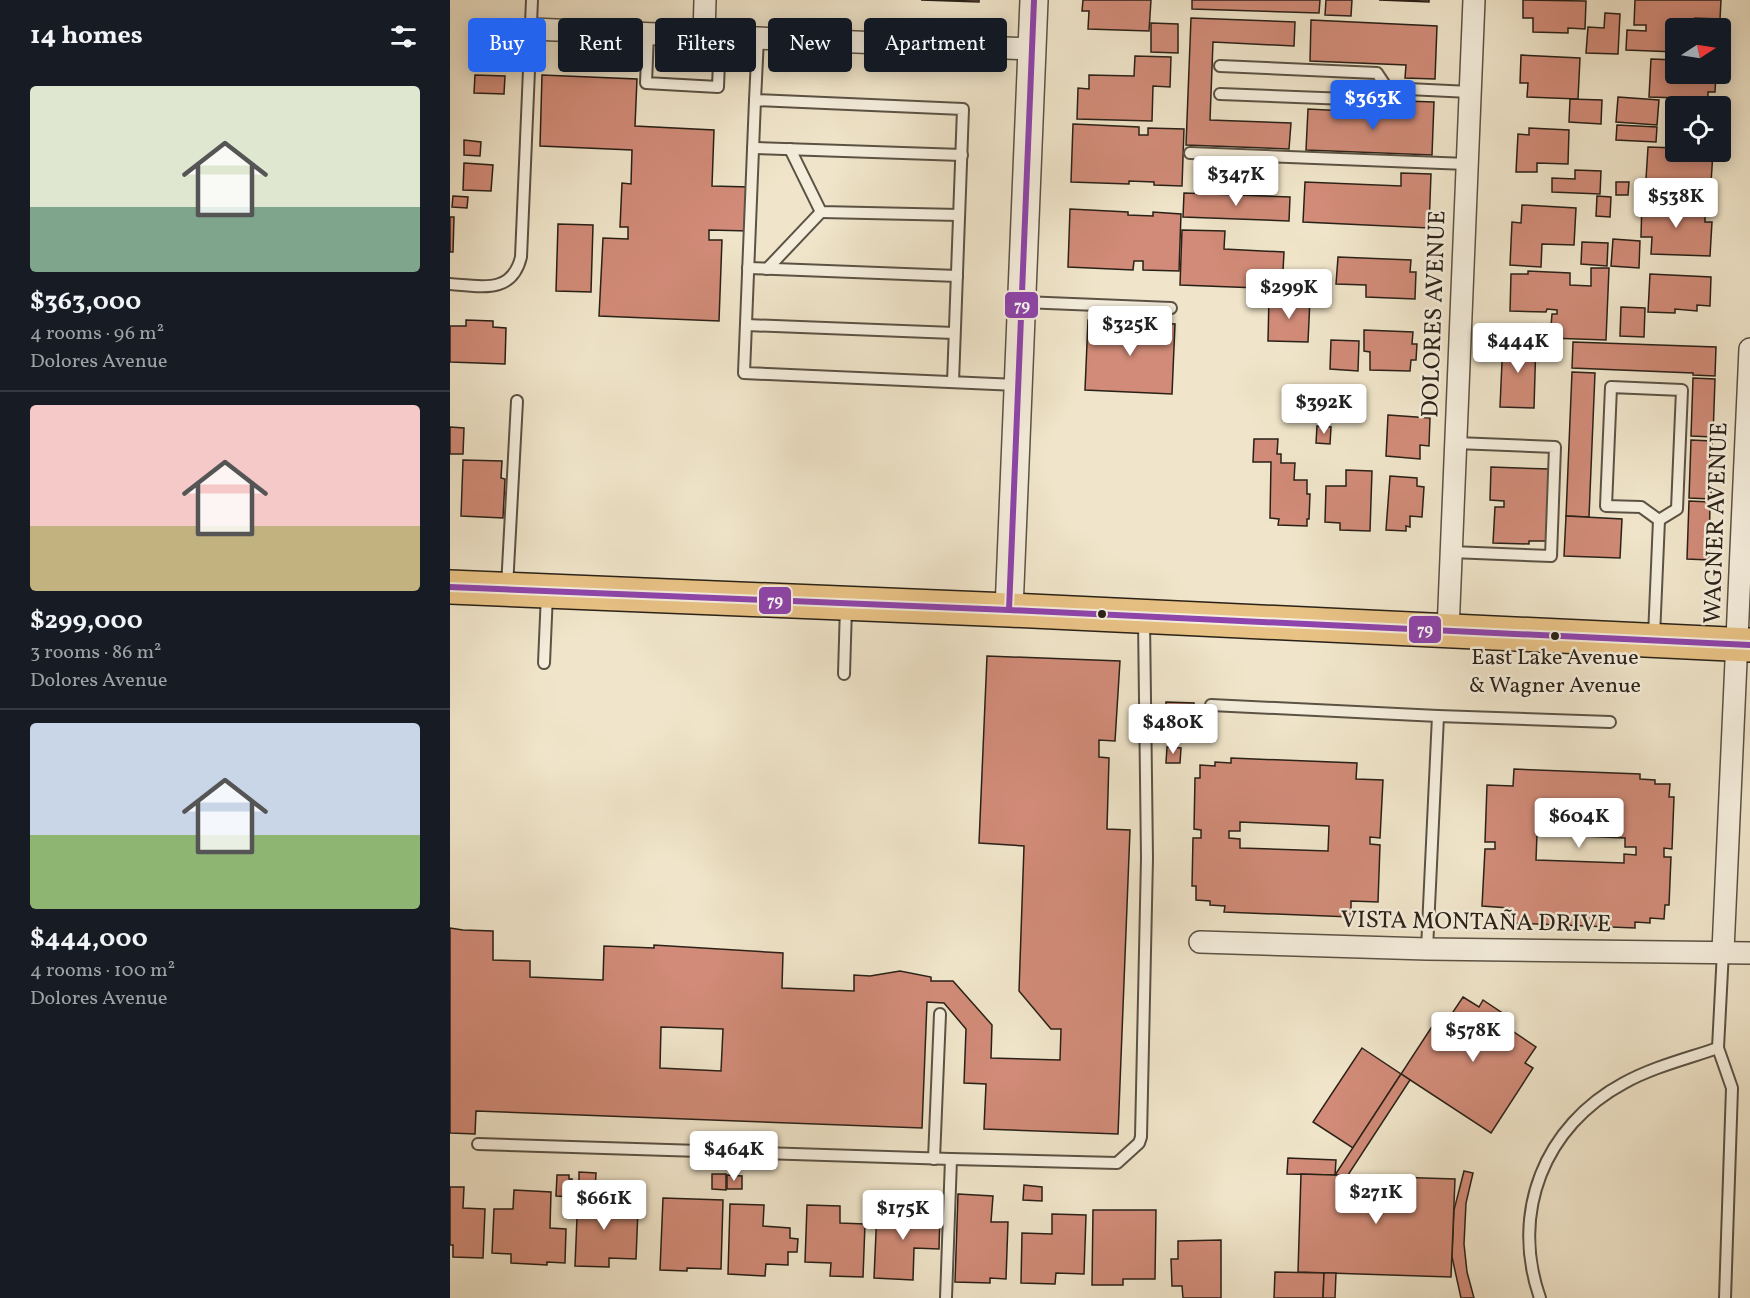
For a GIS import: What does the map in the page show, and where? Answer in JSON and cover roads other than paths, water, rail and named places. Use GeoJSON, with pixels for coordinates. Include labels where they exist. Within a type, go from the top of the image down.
{"type":"FeatureCollection","features":[{"type":"Feature","properties":{"kind":"main road"},"geometry":{"type":"LineString","coordinates":[[450,587],[1009,610],[1744,645]]}},
{"type":"Feature","properties":{"kind":"street"},"geometry":{"type":"LineString","coordinates":[[705,0],[708,18]]}},
{"type":"Feature","properties":{"kind":"street"},"geometry":{"type":"LineString","coordinates":[[1009,610],[1034,0]]}},
{"type":"Feature","properties":{"kind":"street","name":"DOLORES AVENUE"},"geometry":{"type":"LineString","coordinates":[[1448,631],[1474,0]]}},
{"type":"Feature","properties":{"kind":"street"},"geometry":{"type":"LineString","coordinates":[[546,30],[655,34]]}},
{"type":"Feature","properties":{"kind":"street"},"geometry":{"type":"LineString","coordinates":[[758,38],[1032,49]]}},
{"type":"Feature","properties":{"kind":"street","name":"WAGNER AVENUE"},"geometry":{"type":"LineString","coordinates":[[1723,951],[1744,645],[1750,349]]}},
{"type":"Feature","properties":{"kind":"street","name":"VISTA MONTAÑA DRIVE"},"geometry":{"type":"LineString","coordinates":[[1200,942],[1427,949],[1750,953]]}},
{"type":"Feature","properties":{"kind":"lane"},"geometry":{"type":"LineString","coordinates":[[531,18],[532,0]]}},
{"type":"Feature","properties":{"kind":"lane"},"geometry":{"type":"LineString","coordinates":[[648,34],[646,83],[718,87],[716,72]]}},
{"type":"Feature","properties":{"kind":"lane"},"geometry":{"type":"LineString","coordinates":[[758,38],[744,373],[1019,385]]}},
{"type":"Feature","properties":{"kind":"lane"},"geometry":{"type":"LineString","coordinates":[[1220,66],[1377,73],[1387,88]]}},
{"type":"Feature","properties":{"kind":"lane"},"geometry":{"type":"LineString","coordinates":[[450,284],[490,286],[502,284],[511,278],[518,268],[521,257],[529,72]]}},
{"type":"Feature","properties":{"kind":"lane"},"geometry":{"type":"LineString","coordinates":[[1220,94],[1373,100],[1387,88],[1470,92]]}},
{"type":"Feature","properties":{"kind":"lane"},"geometry":{"type":"LineString","coordinates":[[755,100],[963,109],[953,382]]}},
{"type":"Feature","properties":{"kind":"lane"},"geometry":{"type":"LineString","coordinates":[[753,148],[962,155]]}},
{"type":"Feature","properties":{"kind":"lane"},"geometry":{"type":"LineString","coordinates":[[790,149],[821,212]]}},
{"type":"Feature","properties":{"kind":"lane"},"geometry":{"type":"LineString","coordinates":[[1190,153],[1467,164]]}},
{"type":"Feature","properties":{"kind":"lane"},"geometry":{"type":"LineString","coordinates":[[767,269],[821,212],[959,215]]}},
{"type":"Feature","properties":{"kind":"lane"},"geometry":{"type":"LineString","coordinates":[[748,268],[957,276]]}},
{"type":"Feature","properties":{"kind":"lane"},"geometry":{"type":"LineString","coordinates":[[1023,302],[1171,308]]}},
{"type":"Feature","properties":{"kind":"lane"},"geometry":{"type":"LineString","coordinates":[[746,325],[954,333]]}},
{"type":"Feature","properties":{"kind":"lane"},"geometry":{"type":"LineString","coordinates":[[1611,387],[1682,390],[1677,509],[1659,520],[1641,507],[1606,506],[1611,387]]}},
{"type":"Feature","properties":{"kind":"lane"},"geometry":{"type":"LineString","coordinates":[[507,589],[517,401]]}},
{"type":"Feature","properties":{"kind":"lane"},"geometry":{"type":"LineString","coordinates":[[1451,552],[1551,556],[1555,447],[1456,443]]}},
{"type":"Feature","properties":{"kind":"lane"},"geometry":{"type":"LineString","coordinates":[[1654,641],[1659,520]]}},
{"type":"Feature","properties":{"kind":"lane"},"geometry":{"type":"LineString","coordinates":[[544,663],[548,591]]}},
{"type":"Feature","properties":{"kind":"lane"},"geometry":{"type":"LineString","coordinates":[[844,674],[846,604]]}},
{"type":"Feature","properties":{"kind":"lane"},"geometry":{"type":"LineString","coordinates":[[478,1144],[1117,1163],[1139,1143],[1147,858],[1144,617]]}},
{"type":"Feature","properties":{"kind":"lane"},"geometry":{"type":"LineString","coordinates":[[1211,705],[1610,722]]}},
{"type":"Feature","properties":{"kind":"lane"},"geometry":{"type":"LineString","coordinates":[[1427,949],[1438,716]]}},
{"type":"Feature","properties":{"kind":"lane"},"geometry":{"type":"LineString","coordinates":[[1723,951],[1718,1048],[1732,1088],[1725,1298]]}},
{"type":"Feature","properties":{"kind":"lane"},"geometry":{"type":"LineString","coordinates":[[934,1159],[940,1014]]}},
{"type":"Feature","properties":{"kind":"lane"},"geometry":{"type":"LineString","coordinates":[[1540,1298],[1531,1271],[1528,1252],[1530,1211],[1546,1161],[1560,1139],[1576,1119],[1621,1084],[1644,1073],[1718,1048]]}},
{"type":"Feature","properties":{"kind":"lane"},"geometry":{"type":"LineString","coordinates":[[946,1298],[951,1159]]}},
{"type":"Feature","properties":{"kind":"place","name":"East Lake Avenue & Wagner Avenue"},"geometry":{"type":"Point","coordinates":[1555,636]}}]}
